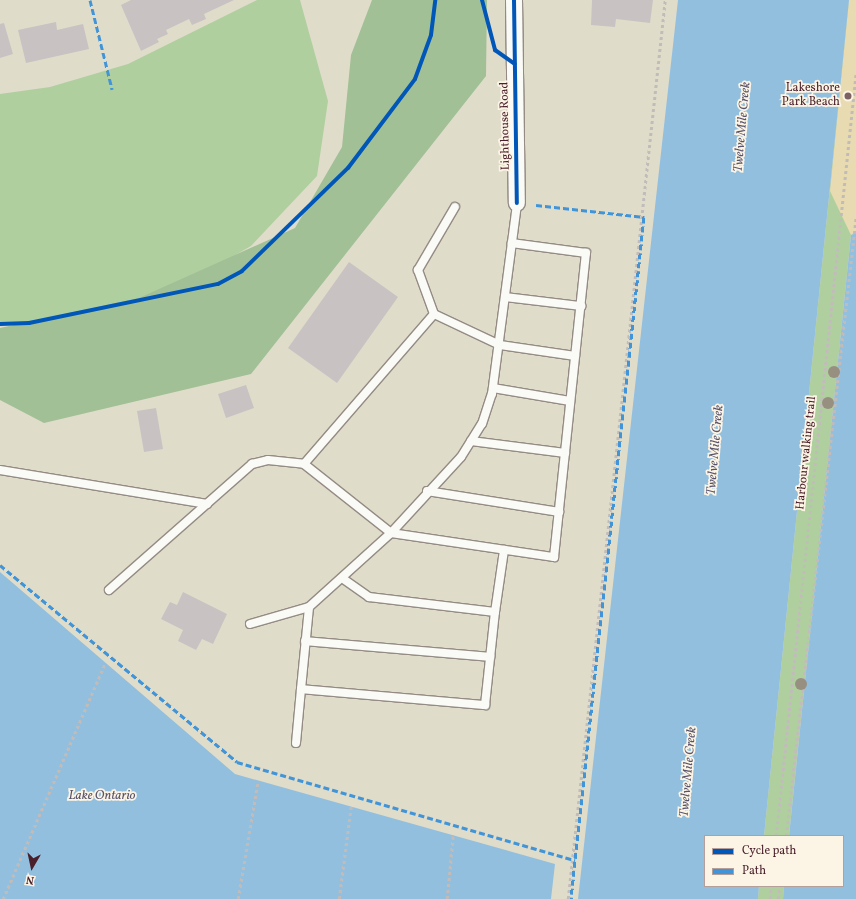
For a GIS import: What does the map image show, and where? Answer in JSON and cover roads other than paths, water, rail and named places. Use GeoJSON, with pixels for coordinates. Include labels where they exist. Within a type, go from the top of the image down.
{"type":"FeatureCollection","features":[{"type":"Feature","properties":{"kind":"street","name":"Lighthouse Road"},"geometry":{"type":"LineString","coordinates":[[514,0],[517,203]]}},
{"type":"Feature","properties":{"kind":"lane"},"geometry":{"type":"LineString","coordinates":[[250,624],[309,607],[391,533],[471,441],[482,424],[493,388],[500,346],[517,203]]}},
{"type":"Feature","properties":{"kind":"lane"},"geometry":{"type":"LineString","coordinates":[[455,207],[418,270],[434,314],[500,346],[575,356]]}},
{"type":"Feature","properties":{"kind":"lane"},"geometry":{"type":"LineString","coordinates":[[109,590],[252,464],[268,460],[304,464],[391,533],[554,558],[586,253],[512,243]]}},
{"type":"Feature","properties":{"kind":"lane"},"geometry":{"type":"LineString","coordinates":[[505,297],[581,306]]}},
{"type":"Feature","properties":{"kind":"lane"},"geometry":{"type":"LineString","coordinates":[[304,464],[434,314]]}},
{"type":"Feature","properties":{"kind":"lane"},"geometry":{"type":"LineString","coordinates":[[493,388],[570,401]]}},
{"type":"Feature","properties":{"kind":"lane"},"geometry":{"type":"LineString","coordinates":[[471,441],[565,453]]}},
{"type":"Feature","properties":{"kind":"lane"},"geometry":{"type":"LineString","coordinates":[[0,470],[207,504]]}},
{"type":"Feature","properties":{"kind":"lane"},"geometry":{"type":"LineString","coordinates":[[427,491],[559,512]]}},
{"type":"Feature","properties":{"kind":"lane"},"geometry":{"type":"LineString","coordinates":[[301,689],[485,704],[495,612],[504,550]]}},
{"type":"Feature","properties":{"kind":"lane"},"geometry":{"type":"LineString","coordinates":[[342,578],[369,597],[495,612]]}},
{"type":"Feature","properties":{"kind":"lane"},"geometry":{"type":"LineString","coordinates":[[296,743],[309,607]]}},
{"type":"Feature","properties":{"kind":"lane"},"geometry":{"type":"LineString","coordinates":[[306,641],[490,656]]}},
{"type":"Feature","properties":{"kind":"water","name":"Twelve Mile Creek"},"geometry":{"type":"Polygon","coordinates":[[[678,0],[849,0],[764,835],[704,835],[704,887],[759,887],[758,899],[578,899],[678,0]]]}},
{"type":"Feature","properties":{"kind":"water"},"geometry":{"type":"Polygon","coordinates":[[[856,233],[856,899],[783,899],[784,887],[844,887],[844,835],[789,835],[851,235],[856,233]]]}},
{"type":"Feature","properties":{"kind":"water","name":"Lake Ontario"},"geometry":{"type":"Polygon","coordinates":[[[0,572],[235,774],[555,864],[551,899],[0,899],[0,572]]]}},
{"type":"Feature","properties":{"kind":"place","name":"Lakeshore Park Beach"},"geometry":{"type":"Point","coordinates":[848,96]}}]}
